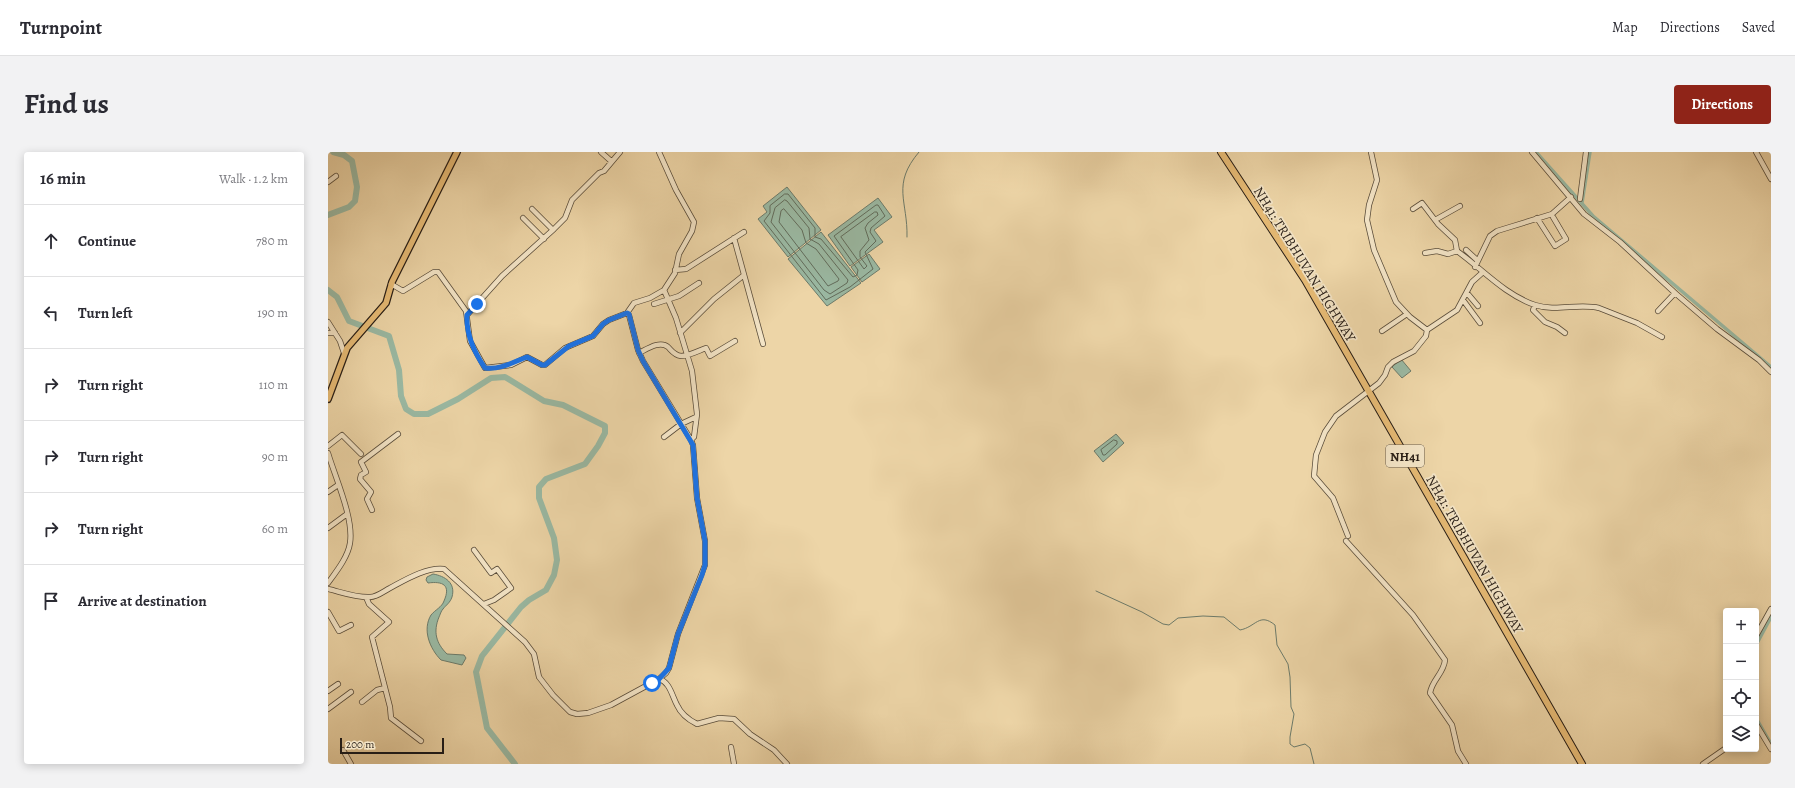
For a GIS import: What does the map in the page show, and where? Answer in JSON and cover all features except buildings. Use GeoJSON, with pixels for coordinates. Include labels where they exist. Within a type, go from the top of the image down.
{"type":"FeatureCollection","features":[{"type":"Feature","properties":{"kind":"highway","name":"NH41: TRIBHUVAN HIGHWAY"},"geometry":{"type":"LineString","coordinates":[[1221,152],[1305,280],[1582,764]]}},
{"type":"Feature","properties":{"kind":"main road"},"geometry":{"type":"LineString","coordinates":[[328,399],[340,370],[344,354],[357,334],[386,303],[391,284],[457,152]]}},
{"type":"Feature","properties":{"kind":"street"},"geometry":{"type":"LineString","coordinates":[[601,152],[611,161]]}},
{"type":"Feature","properties":{"kind":"street"},"geometry":{"type":"LineString","coordinates":[[467,315],[502,276],[544,239],[565,218],[572,200],[599,172],[604,171],[620,152]]}},
{"type":"Feature","properties":{"kind":"street"},"geometry":{"type":"LineString","coordinates":[[391,284],[403,291],[434,272],[438,272],[464,307],[467,315],[470,341],[485,368],[490,369],[511,365],[527,357],[542,365],[545,365],[569,346],[593,336],[603,324],[609,320],[627,313],[634,303],[650,298],[664,290],[675,270],[679,254],[692,231],[694,222],[676,190],[659,152]]}},
{"type":"Feature","properties":{"kind":"street"},"geometry":{"type":"LineString","coordinates":[[1371,152],[1377,180],[1369,205],[1367,220],[1374,250],[1396,302],[1406,314],[1428,330]]}},
{"type":"Feature","properties":{"kind":"street"},"geometry":{"type":"LineString","coordinates":[[1532,152],[1584,214],[1620,242],[1675,293],[1771,372]]}},
{"type":"Feature","properties":{"kind":"street"},"geometry":{"type":"LineString","coordinates":[[1580,198],[1586,152]]}},
{"type":"Feature","properties":{"kind":"street"},"geometry":{"type":"LineString","coordinates":[[1756,152],[1771,179]]}},
{"type":"Feature","properties":{"kind":"street"},"geometry":{"type":"LineString","coordinates":[[328,182],[336,176]]}},
{"type":"Feature","properties":{"kind":"street"},"geometry":{"type":"LineString","coordinates":[[1475,267],[1477,260],[1490,236],[1497,232],[1552,214],[1571,197]]}},
{"type":"Feature","properties":{"kind":"street"},"geometry":{"type":"LineString","coordinates":[[1413,209],[1422,203],[1435,220],[1455,240],[1457,251],[1482,273],[1535,305],[1568,308],[1592,306],[1637,323],[1662,337]]}},
{"type":"Feature","properties":{"kind":"street"},"geometry":{"type":"LineString","coordinates":[[1435,220],[1460,206]]}},
{"type":"Feature","properties":{"kind":"street"},"geometry":{"type":"LineString","coordinates":[[532,209],[553,230]]}},
{"type":"Feature","properties":{"kind":"street"},"geometry":{"type":"LineString","coordinates":[[1537,218],[1555,246],[1566,239],[1553,217]]}},
{"type":"Feature","properties":{"kind":"street"},"geometry":{"type":"LineString","coordinates":[[523,218],[544,239]]}},
{"type":"Feature","properties":{"kind":"street"},"geometry":{"type":"LineString","coordinates":[[675,270],[686,269],[744,232]]}},
{"type":"Feature","properties":{"kind":"street"},"geometry":{"type":"LineString","coordinates":[[734,238],[763,344]]}},
{"type":"Feature","properties":{"kind":"street"},"geometry":{"type":"LineString","coordinates":[[1466,250],[1477,260]]}},
{"type":"Feature","properties":{"kind":"street"},"geometry":{"type":"LineString","coordinates":[[1426,253],[1437,252],[1448,254],[1457,251]]}},
{"type":"Feature","properties":{"kind":"street"},"geometry":{"type":"LineString","coordinates":[[1466,764],[1458,751],[1452,725],[1430,693],[1434,682],[1443,670],[1445,660],[1413,615],[1347,539],[1338,507],[1333,498],[1314,476],[1313,468],[1316,455],[1325,432],[1336,416],[1379,383],[1385,375],[1388,367],[1393,362],[1414,351],[1426,336],[1428,330],[1457,310],[1472,282],[1482,273]]}},
{"type":"Feature","properties":{"kind":"street"},"geometry":{"type":"LineString","coordinates":[[680,333],[714,299],[744,275]]}},
{"type":"Feature","properties":{"kind":"street"},"geometry":{"type":"LineString","coordinates":[[654,304],[679,296],[699,283]]}},
{"type":"Feature","properties":{"kind":"street"},"geometry":{"type":"LineString","coordinates":[[664,290],[692,371],[696,417],[694,437],[691,440]]}},
{"type":"Feature","properties":{"kind":"street"},"geometry":{"type":"LineString","coordinates":[[1467,293],[1478,306]]}},
{"type":"Feature","properties":{"kind":"street"},"geometry":{"type":"LineString","coordinates":[[1658,311],[1675,293]]}},
{"type":"Feature","properties":{"kind":"street"},"geometry":{"type":"LineString","coordinates":[[1463,300],[1480,323]]}},
{"type":"Feature","properties":{"kind":"street"},"geometry":{"type":"LineString","coordinates":[[1535,305],[1533,310],[1545,322],[1557,327],[1565,333]]}},
{"type":"Feature","properties":{"kind":"street"},"geometry":{"type":"LineString","coordinates":[[328,589],[372,597],[403,581],[438,568],[444,569],[525,642],[534,654],[539,677],[553,695],[570,712],[577,714],[588,713],[611,705],[659,679],[669,668],[678,634],[705,565],[705,541],[697,498],[694,457],[691,440],[639,353],[629,314],[627,313]]}},
{"type":"Feature","properties":{"kind":"street"},"geometry":{"type":"LineString","coordinates":[[1382,330],[1406,314]]}},
{"type":"Feature","properties":{"kind":"street"},"geometry":{"type":"LineString","coordinates":[[328,322],[335,333],[344,354]]}},
{"type":"Feature","properties":{"kind":"street"},"geometry":{"type":"LineString","coordinates":[[328,334],[335,333]]}},
{"type":"Feature","properties":{"kind":"street"},"geometry":{"type":"LineString","coordinates":[[639,353],[650,346],[662,344],[668,347],[672,352],[681,356],[706,348],[710,356],[735,341]]}},
{"type":"Feature","properties":{"kind":"street"},"geometry":{"type":"LineString","coordinates":[[664,437],[682,424],[696,417]]}},
{"type":"Feature","properties":{"kind":"street"},"geometry":{"type":"LineString","coordinates":[[372,510],[367,499],[371,492],[360,479],[361,475],[366,472],[361,462],[398,434]]}},
{"type":"Feature","properties":{"kind":"street"},"geometry":{"type":"LineString","coordinates":[[328,446],[342,435],[361,454]]}},
{"type":"Feature","properties":{"kind":"street"},"geometry":{"type":"LineString","coordinates":[[328,453],[348,514],[351,531],[350,544],[328,584]]}},
{"type":"Feature","properties":{"kind":"street"},"geometry":{"type":"LineString","coordinates":[[328,492],[338,485]]}},
{"type":"Feature","properties":{"kind":"street"},"geometry":{"type":"LineString","coordinates":[[328,528],[348,514]]}},
{"type":"Feature","properties":{"kind":"street"},"geometry":{"type":"LineString","coordinates":[[474,550],[491,573],[497,569],[511,588],[494,600],[484,604]]}},
{"type":"Feature","properties":{"kind":"street"},"geometry":{"type":"LineString","coordinates":[[366,597],[369,604],[389,622],[372,637],[391,718],[421,741]]}},
{"type":"Feature","properties":{"kind":"street"},"geometry":{"type":"LineString","coordinates":[[1759,631],[1771,609]]}},
{"type":"Feature","properties":{"kind":"street"},"geometry":{"type":"LineString","coordinates":[[328,612],[339,631],[351,625]]}},
{"type":"Feature","properties":{"kind":"street"},"geometry":{"type":"LineString","coordinates":[[659,679],[667,684],[677,706],[691,721],[697,724],[719,718],[734,719],[750,734],[774,750],[787,764]]}},
{"type":"Feature","properties":{"kind":"street"},"geometry":{"type":"LineString","coordinates":[[328,692],[338,684]]}},
{"type":"Feature","properties":{"kind":"street"},"geometry":{"type":"LineString","coordinates":[[362,702],[377,690],[385,688]]}},
{"type":"Feature","properties":{"kind":"street"},"geometry":{"type":"LineString","coordinates":[[328,710],[351,692]]}},
{"type":"Feature","properties":{"kind":"street"},"geometry":{"type":"LineString","coordinates":[[1759,731],[1771,749]]}},
{"type":"Feature","properties":{"kind":"street"},"geometry":{"type":"LineString","coordinates":[[731,747],[734,764]]}},
{"type":"Feature","properties":{"kind":"street"},"geometry":{"type":"LineString","coordinates":[[343,750],[351,764]]}},
{"type":"Feature","properties":{"kind":"street"},"geometry":{"type":"LineString","coordinates":[[1703,764],[1723,750]]}},
{"type":"Feature","properties":{"kind":"water"},"geometry":{"type":"Polygon","coordinates":[[[787,187],[821,230],[788,257],[758,219],[767,212],[763,206],[787,187]]]}},
{"type":"Feature","properties":{"kind":"water"},"geometry":{"type":"Polygon","coordinates":[[[878,198],[892,217],[874,230],[883,242],[850,266],[828,235],[878,198]]]}},
{"type":"Feature","properties":{"kind":"water"},"geometry":{"type":"Polygon","coordinates":[[[821,232],[861,283],[827,306],[788,259],[821,232]]]}},
{"type":"Feature","properties":{"kind":"water"},"geometry":{"type":"Polygon","coordinates":[[[869,254],[880,269],[862,282],[851,267],[869,254]]]}},
{"type":"Feature","properties":{"kind":"water"},"geometry":{"type":"Polygon","coordinates":[[[1401,359],[1411,371],[1402,378],[1392,367],[1401,359]]]}},
{"type":"Feature","properties":{"kind":"water"},"geometry":{"type":"Polygon","coordinates":[[[1116,434],[1124,443],[1103,462],[1094,451],[1116,434]]]}},
{"type":"Feature","properties":{"kind":"water"},"geometry":{"type":"Polygon","coordinates":[[[433,574],[445,578],[451,584],[453,592],[451,599],[442,610],[437,622],[436,632],[438,641],[440,646],[447,654],[464,655],[466,658],[462,665],[441,660],[437,656],[428,639],[428,621],[431,615],[443,603],[447,591],[442,584],[428,583],[426,580],[427,577],[433,574]]]}},
{"type":"Feature","properties":{"kind":"waterway"},"geometry":{"type":"LineString","coordinates":[[328,215],[349,207],[355,201],[357,187],[352,161],[344,155],[333,152]]}},
{"type":"Feature","properties":{"kind":"waterway"},"geometry":{"type":"LineString","coordinates":[[907,237],[903,184],[905,174],[919,152]]}},
{"type":"Feature","properties":{"kind":"waterway"},"geometry":{"type":"LineString","coordinates":[[1536,152],[1593,216],[1771,367]]}},
{"type":"Feature","properties":{"kind":"waterway"},"geometry":{"type":"LineString","coordinates":[[1582,203],[1590,152]]}},
{"type":"Feature","properties":{"kind":"waterway"},"geometry":{"type":"LineString","coordinates":[[328,290],[337,297],[349,321],[389,336],[399,370],[401,396],[406,409],[414,414],[428,414],[458,399],[491,378],[505,377],[544,401],[563,405],[605,426],[605,433],[585,464],[546,479],[539,487],[539,498],[554,538],[557,560],[554,575],[546,590],[529,600],[521,607],[482,656],[476,672],[487,728],[515,764]]}},
{"type":"Feature","properties":{"kind":"waterway"},"geometry":{"type":"LineString","coordinates":[[1096,591],[1142,612],[1163,624],[1169,625],[1178,618],[1203,616],[1224,617],[1240,630],[1261,620],[1270,621],[1275,625],[1277,645],[1288,664],[1291,707],[1294,714],[1290,744],[1294,747],[1305,744],[1310,748],[1314,764]]}},
{"type":"Feature","properties":{"kind":"waterway"},"geometry":{"type":"LineString","coordinates":[[1757,644],[1771,617]]}},
{"type":"Feature","properties":{"kind":"waterway"},"geometry":{"type":"LineString","coordinates":[[1759,723],[1771,744]]}},
{"type":"Feature","properties":{"kind":"route"},"geometry":{"type":"LineString","coordinates":[[477,304],[467,315],[467,330],[470,341],[485,368],[490,369],[511,365],[527,357],[542,365],[545,365],[565,348],[593,336],[603,324],[609,320],[627,313],[629,314],[638,350],[643,361],[691,440],[693,445],[697,498],[705,541],[705,565],[674,645],[669,668],[666,674],[652,683]]}}]}
